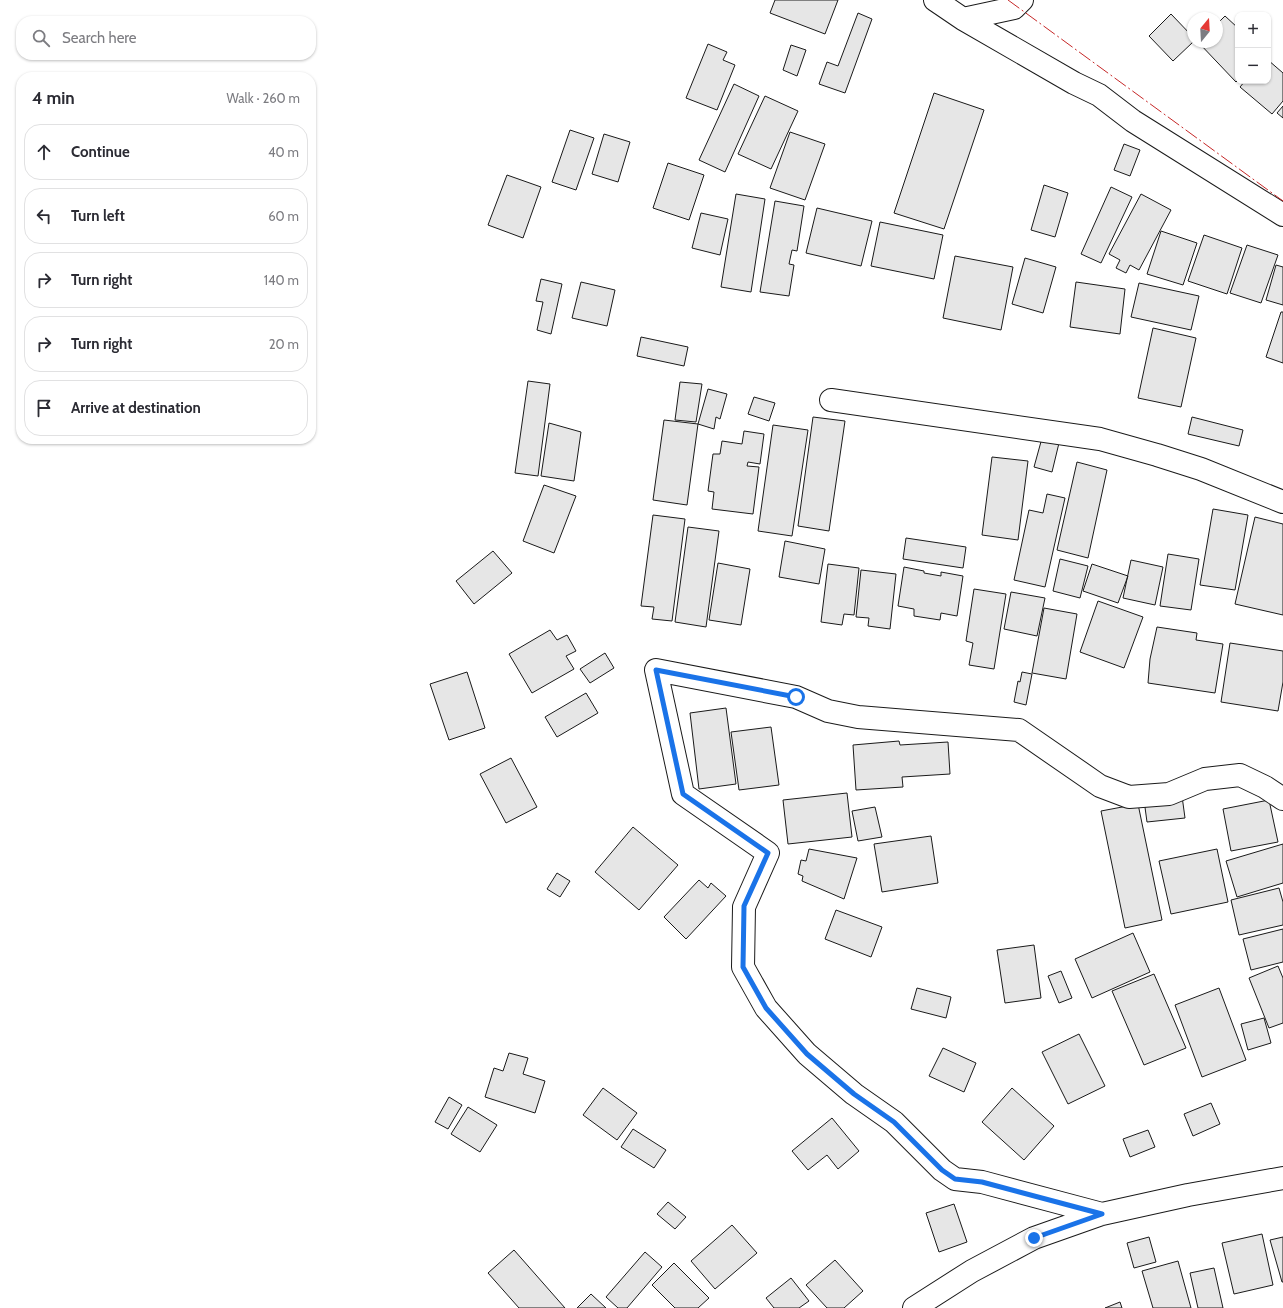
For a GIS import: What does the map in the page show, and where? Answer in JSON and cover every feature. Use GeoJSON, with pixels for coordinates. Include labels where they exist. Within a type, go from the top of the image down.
{"type":"FeatureCollection","features":[{"type":"Feature","properties":{"kind":"street"},"geometry":{"type":"LineString","coordinates":[[935,0],[963,19],[1074,83],[1099,95],[1133,121],[1283,215]]}},
{"type":"Feature","properties":{"kind":"street"},"geometry":{"type":"LineString","coordinates":[[963,19],[1014,8],[1022,0]]}},
{"type":"Feature","properties":{"kind":"street"},"geometry":{"type":"LineString","coordinates":[[832,400],[1100,439],[1202,469],[1283,502]]}},
{"type":"Feature","properties":{"kind":"street"},"geometry":{"type":"LineString","coordinates":[[1102,1214],[989,1184],[955,1179],[942,1170],[894,1122],[854,1094],[807,1054],[766,1008],[743,967],[744,906],[768,853],[683,794],[656,670],[796,697],[828,711],[858,717],[1019,730],[1100,786],[1130,797],[1169,794],[1205,779],[1240,776],[1265,787],[1283,799]]}},
{"type":"Feature","properties":{"kind":"street"},"geometry":{"type":"LineString","coordinates":[[914,1308],[972,1271],[1034,1238],[1102,1214],[1188,1195],[1283,1178]]}},
{"type":"Feature","properties":{"kind":"building"},"geometry":{"type":"Polygon","coordinates":[[[775,0],[838,0],[825,34],[770,13],[775,0]]]}},
{"type":"Feature","properties":{"kind":"building"},"geometry":{"type":"Polygon","coordinates":[[[858,13],[872,19],[845,93],[819,84],[827,62],[838,66],[858,13]]]}},
{"type":"Feature","properties":{"kind":"building"},"geometry":{"type":"Polygon","coordinates":[[[1171,14],[1187,31],[1187,48],[1173,61],[1149,36],[1171,14]]]}},
{"type":"Feature","properties":{"kind":"building"},"geometry":{"type":"Polygon","coordinates":[[[1225,16],[1235,25],[1235,81],[1204,48],[1223,48],[1223,18],[1225,16]]]}},
{"type":"Feature","properties":{"kind":"building"},"geometry":{"type":"Polygon","coordinates":[[[708,44],[727,52],[723,60],[735,65],[717,110],[686,98],[708,44]]]}},
{"type":"Feature","properties":{"kind":"building"},"geometry":{"type":"Polygon","coordinates":[[[791,45],[806,50],[797,76],[783,70],[791,45]]]}},
{"type":"Feature","properties":{"kind":"building"},"geometry":{"type":"Polygon","coordinates":[[[1271,63],[1283,73],[1283,101],[1272,114],[1240,87],[1242,84],[1271,84],[1271,63]]]}},
{"type":"Feature","properties":{"kind":"building"},"geometry":{"type":"Polygon","coordinates":[[[734,84],[759,96],[725,172],[699,160],[734,84]]]}},
{"type":"Feature","properties":{"kind":"building"},"geometry":{"type":"Polygon","coordinates":[[[934,93],[984,110],[944,229],[894,213],[934,93]]]}},
{"type":"Feature","properties":{"kind":"building"},"geometry":{"type":"Polygon","coordinates":[[[765,96],[798,111],[771,169],[738,154],[765,96]]]}},
{"type":"Feature","properties":{"kind":"building"},"geometry":{"type":"Polygon","coordinates":[[[1283,106],[1283,118],[1277,113],[1283,106]]]}},
{"type":"Feature","properties":{"kind":"building"},"geometry":{"type":"Polygon","coordinates":[[[570,130],[594,138],[576,190],[552,182],[570,130]]]}},
{"type":"Feature","properties":{"kind":"building"},"geometry":{"type":"Polygon","coordinates":[[[790,132],[825,144],[805,200],[770,188],[790,132]]]}},
{"type":"Feature","properties":{"kind":"building"},"geometry":{"type":"Polygon","coordinates":[[[604,134],[630,142],[618,182],[592,174],[604,134]]]}},
{"type":"Feature","properties":{"kind":"building"},"geometry":{"type":"Polygon","coordinates":[[[1124,144],[1140,150],[1130,176],[1114,170],[1124,144]]]}},
{"type":"Feature","properties":{"kind":"building"},"geometry":{"type":"Polygon","coordinates":[[[668,163],[704,175],[689,220],[653,208],[668,163]]]}},
{"type":"Feature","properties":{"kind":"building"},"geometry":{"type":"Polygon","coordinates":[[[507,175],[541,187],[523,238],[488,225],[507,175]]]}},
{"type":"Feature","properties":{"kind":"building"},"geometry":{"type":"Polygon","coordinates":[[[1044,185],[1068,193],[1055,237],[1031,230],[1044,185]]]}},
{"type":"Feature","properties":{"kind":"building"},"geometry":{"type":"Polygon","coordinates":[[[1111,187],[1132,197],[1101,263],[1081,254],[1111,187]]]}},
{"type":"Feature","properties":{"kind":"building"},"geometry":{"type":"Polygon","coordinates":[[[736,194],[765,199],[751,292],[721,287],[736,194]]]}},
{"type":"Feature","properties":{"kind":"building"},"geometry":{"type":"Polygon","coordinates":[[[1141,194],[1171,210],[1139,270],[1130,265],[1126,273],[1116,268],[1120,260],[1109,254],[1141,194]]]}},
{"type":"Feature","properties":{"kind":"building"},"geometry":{"type":"Polygon","coordinates":[[[775,201],[804,206],[797,251],[792,250],[789,264],[794,265],[789,296],[760,292],[775,201]]]}},
{"type":"Feature","properties":{"kind":"building"},"geometry":{"type":"Polygon","coordinates":[[[817,208],[872,221],[861,266],[806,253],[817,208]]]}},
{"type":"Feature","properties":{"kind":"building"},"geometry":{"type":"Polygon","coordinates":[[[701,213],[728,219],[720,255],[692,248],[701,213]]]}},
{"type":"Feature","properties":{"kind":"building"},"geometry":{"type":"Polygon","coordinates":[[[880,222],[943,235],[934,279],[871,266],[880,222]]]}},
{"type":"Feature","properties":{"kind":"building"},"geometry":{"type":"Polygon","coordinates":[[[1161,231],[1197,243],[1183,285],[1147,274],[1161,231]]]}},
{"type":"Feature","properties":{"kind":"building"},"geometry":{"type":"Polygon","coordinates":[[[1204,235],[1242,248],[1227,294],[1188,281],[1204,235]]]}},
{"type":"Feature","properties":{"kind":"building"},"geometry":{"type":"Polygon","coordinates":[[[1247,245],[1278,255],[1261,303],[1230,293],[1247,245]]]}},
{"type":"Feature","properties":{"kind":"building"},"geometry":{"type":"Polygon","coordinates":[[[955,256],[1013,267],[1001,330],[943,318],[955,256]]]}},
{"type":"Feature","properties":{"kind":"building"},"geometry":{"type":"Polygon","coordinates":[[[1025,258],[1056,267],[1043,313],[1012,304],[1025,258]]]}},
{"type":"Feature","properties":{"kind":"building"},"geometry":{"type":"Polygon","coordinates":[[[1276,265],[1283,267],[1283,305],[1266,300],[1276,265]]]}},
{"type":"Feature","properties":{"kind":"building"},"geometry":{"type":"Polygon","coordinates":[[[541,279],[562,284],[551,334],[537,330],[543,302],[536,301],[541,279]]]}},
{"type":"Feature","properties":{"kind":"building"},"geometry":{"type":"Polygon","coordinates":[[[581,282],[615,290],[607,326],[572,318],[581,282]]]}},
{"type":"Feature","properties":{"kind":"building"},"geometry":{"type":"Polygon","coordinates":[[[1076,282],[1125,289],[1120,334],[1070,327],[1076,282]]]}},
{"type":"Feature","properties":{"kind":"building"},"geometry":{"type":"Polygon","coordinates":[[[1139,283],[1199,296],[1191,330],[1131,317],[1139,283]]]}},
{"type":"Feature","properties":{"kind":"building"},"geometry":{"type":"Polygon","coordinates":[[[1281,312],[1283,312],[1283,363],[1266,357],[1281,312]]]}},
{"type":"Feature","properties":{"kind":"building"},"geometry":{"type":"Polygon","coordinates":[[[1153,328],[1196,338],[1181,407],[1138,398],[1153,328]]]}},
{"type":"Feature","properties":{"kind":"building"},"geometry":{"type":"Polygon","coordinates":[[[641,337],[688,347],[684,366],[637,356],[641,337]]]}},
{"type":"Feature","properties":{"kind":"building"},"geometry":{"type":"Polygon","coordinates":[[[528,381],[550,384],[538,476],[515,473],[528,381]]]}},
{"type":"Feature","properties":{"kind":"building"},"geometry":{"type":"Polygon","coordinates":[[[680,382],[702,384],[696,422],[675,420],[680,382]]]}},
{"type":"Feature","properties":{"kind":"building"},"geometry":{"type":"Polygon","coordinates":[[[708,389],[727,394],[720,419],[716,417],[714,429],[698,424],[708,389]]]}},
{"type":"Feature","properties":{"kind":"building"},"geometry":{"type":"Polygon","coordinates":[[[754,397],[775,403],[769,421],[748,414],[754,397]]]}},
{"type":"Feature","properties":{"kind":"building"},"geometry":{"type":"Polygon","coordinates":[[[813,417],[845,421],[829,531],[798,526],[813,417]]]}},
{"type":"Feature","properties":{"kind":"building"},"geometry":{"type":"Polygon","coordinates":[[[1192,417],[1243,430],[1239,446],[1188,434],[1192,417]]]}},
{"type":"Feature","properties":{"kind":"building"},"geometry":{"type":"Polygon","coordinates":[[[664,420],[698,424],[687,505],[653,500],[664,420]]]}},
{"type":"Feature","properties":{"kind":"building"},"geometry":{"type":"Polygon","coordinates":[[[549,423],[581,432],[574,481],[541,476],[549,423]]]}},
{"type":"Feature","properties":{"kind":"building"},"geometry":{"type":"Polygon","coordinates":[[[773,425],[808,430],[792,536],[758,531],[773,425]]]}},
{"type":"Feature","properties":{"kind":"building"},"geometry":{"type":"Polygon","coordinates":[[[744,431],[764,434],[760,464],[748,462],[747,466],[759,467],[753,514],[712,509],[714,492],[708,491],[713,454],[720,454],[722,441],[742,444],[744,431]]]}},
{"type":"Feature","properties":{"kind":"building"},"geometry":{"type":"Polygon","coordinates":[[[1042,438],[1059,443],[1052,472],[1034,467],[1042,438]]]}},
{"type":"Feature","properties":{"kind":"building"},"geometry":{"type":"Polygon","coordinates":[[[992,457],[1028,461],[1018,540],[982,535],[992,457]]]}},
{"type":"Feature","properties":{"kind":"building"},"geometry":{"type":"Polygon","coordinates":[[[1077,462],[1107,470],[1088,558],[1057,550],[1077,462]]]}},
{"type":"Feature","properties":{"kind":"building"},"geometry":{"type":"Polygon","coordinates":[[[544,485],[576,496],[554,553],[523,541],[544,485]]]}},
{"type":"Feature","properties":{"kind":"building"},"geometry":{"type":"Polygon","coordinates":[[[1047,494],[1065,498],[1045,587],[1014,580],[1029,510],[1043,513],[1047,494]]]}},
{"type":"Feature","properties":{"kind":"building"},"geometry":{"type":"Polygon","coordinates":[[[1213,509],[1248,515],[1235,590],[1200,585],[1213,509]]]}},
{"type":"Feature","properties":{"kind":"building"},"geometry":{"type":"Polygon","coordinates":[[[653,515],[685,519],[672,621],[652,619],[654,607],[641,606],[653,515]]]}},
{"type":"Feature","properties":{"kind":"building"},"geometry":{"type":"Polygon","coordinates":[[[1255,517],[1283,524],[1283,615],[1235,604],[1255,517]]]}},
{"type":"Feature","properties":{"kind":"building"},"geometry":{"type":"Polygon","coordinates":[[[688,527],[719,531],[706,627],[675,622],[688,527]]]}},
{"type":"Feature","properties":{"kind":"building"},"geometry":{"type":"Polygon","coordinates":[[[906,538],[966,547],[963,568],[903,559],[906,538]]]}},
{"type":"Feature","properties":{"kind":"building"},"geometry":{"type":"Polygon","coordinates":[[[785,541],[825,549],[819,584],[779,577],[785,541]]]}},
{"type":"Feature","properties":{"kind":"building"},"geometry":{"type":"Polygon","coordinates":[[[493,551],[512,573],[474,604],[456,581],[493,551]]]}},
{"type":"Feature","properties":{"kind":"building"},"geometry":{"type":"Polygon","coordinates":[[[1168,554],[1199,559],[1191,610],[1160,606],[1168,554]]]}},
{"type":"Feature","properties":{"kind":"building"},"geometry":{"type":"Polygon","coordinates":[[[1060,559],[1088,566],[1080,598],[1053,591],[1060,559]]]}},
{"type":"Feature","properties":{"kind":"building"},"geometry":{"type":"Polygon","coordinates":[[[1131,560],[1163,567],[1155,605],[1123,598],[1131,560]]]}},
{"type":"Feature","properties":{"kind":"building"},"geometry":{"type":"Polygon","coordinates":[[[718,563],[750,569],[741,625],[709,620],[718,563]]]}},
{"type":"Feature","properties":{"kind":"building"},"geometry":{"type":"Polygon","coordinates":[[[828,564],[859,568],[854,615],[844,614],[842,625],[821,622],[828,564]]]}},
{"type":"Feature","properties":{"kind":"building"},"geometry":{"type":"Polygon","coordinates":[[[1092,564],[1128,576],[1118,603],[1083,591],[1092,564]]]}},
{"type":"Feature","properties":{"kind":"building"},"geometry":{"type":"Polygon","coordinates":[[[904,567],[941,576],[941,572],[963,576],[957,616],[941,613],[940,620],[914,616],[914,609],[898,606],[904,567]]]}},
{"type":"Feature","properties":{"kind":"building"},"geometry":{"type":"Polygon","coordinates":[[[861,570],[896,574],[890,629],[868,626],[869,618],[856,617],[861,570]]]}},
{"type":"Feature","properties":{"kind":"building"},"geometry":{"type":"Polygon","coordinates":[[[974,589],[1006,594],[994,669],[969,665],[973,643],[966,641],[974,589]]]}},
{"type":"Feature","properties":{"kind":"building"},"geometry":{"type":"Polygon","coordinates":[[[1011,592],[1045,598],[1037,636],[1004,629],[1011,592]]]}},
{"type":"Feature","properties":{"kind":"building"},"geometry":{"type":"Polygon","coordinates":[[[1098,601],[1143,617],[1124,668],[1080,652],[1098,601]]]}},
{"type":"Feature","properties":{"kind":"building"},"geometry":{"type":"Polygon","coordinates":[[[1044,608],[1077,614],[1066,679],[1032,673],[1044,608]]]}},
{"type":"Feature","properties":{"kind":"building"},"geometry":{"type":"Polygon","coordinates":[[[1157,627],[1197,633],[1196,640],[1223,644],[1215,693],[1148,683],[1150,659],[1157,627]]]}},
{"type":"Feature","properties":{"kind":"building"},"geometry":{"type":"Polygon","coordinates":[[[550,630],[557,640],[567,635],[576,651],[566,656],[574,669],[532,693],[509,654],[550,630]]]}},
{"type":"Feature","properties":{"kind":"building"},"geometry":{"type":"Polygon","coordinates":[[[1230,643],[1283,651],[1283,682],[1278,711],[1221,702],[1230,643]]]}},
{"type":"Feature","properties":{"kind":"building"},"geometry":{"type":"Polygon","coordinates":[[[605,653],[614,668],[590,683],[580,669],[605,653]]]}},
{"type":"Feature","properties":{"kind":"building"},"geometry":{"type":"Polygon","coordinates":[[[467,672],[485,728],[449,740],[430,684],[467,672]]]}},
{"type":"Feature","properties":{"kind":"building"},"geometry":{"type":"Polygon","coordinates":[[[1022,672],[1032,674],[1026,705],[1014,702],[1018,681],[1020,682],[1022,672]]]}},
{"type":"Feature","properties":{"kind":"building"},"geometry":{"type":"Polygon","coordinates":[[[586,693],[598,713],[557,737],[545,717],[586,693]]]}},
{"type":"Feature","properties":{"kind":"building"},"geometry":{"type":"Polygon","coordinates":[[[726,708],[736,784],[699,789],[690,713],[726,708]]]}},
{"type":"Feature","properties":{"kind":"building"},"geometry":{"type":"Polygon","coordinates":[[[771,727],[779,785],[739,790],[731,732],[771,727]]]}},
{"type":"Feature","properties":{"kind":"building"},"geometry":{"type":"Polygon","coordinates":[[[899,741],[900,745],[948,742],[950,774],[902,777],[903,787],[856,790],[853,745],[899,741]]]}},
{"type":"Feature","properties":{"kind":"building"},"geometry":{"type":"Polygon","coordinates":[[[511,758],[537,807],[506,823],[480,774],[511,758]]]}},
{"type":"Feature","properties":{"kind":"building"},"geometry":{"type":"Polygon","coordinates":[[[847,793],[852,837],[788,844],[783,800],[847,793]]]}},
{"type":"Feature","properties":{"kind":"building"},"geometry":{"type":"Polygon","coordinates":[[[1182,796],[1185,818],[1147,822],[1144,800],[1182,796]]]}},
{"type":"Feature","properties":{"kind":"building"},"geometry":{"type":"Polygon","coordinates":[[[1269,800],[1278,842],[1231,851],[1223,809],[1269,800]]]}},
{"type":"Feature","properties":{"kind":"building"},"geometry":{"type":"Polygon","coordinates":[[[1138,804],[1162,920],[1125,928],[1101,811],[1138,804]]]}},
{"type":"Feature","properties":{"kind":"building"},"geometry":{"type":"Polygon","coordinates":[[[875,807],[882,837],[858,841],[852,811],[875,807]]]}},
{"type":"Feature","properties":{"kind":"building"},"geometry":{"type":"Polygon","coordinates":[[[633,827],[678,865],[639,910],[595,872],[633,827]]]}},
{"type":"Feature","properties":{"kind":"building"},"geometry":{"type":"Polygon","coordinates":[[[931,836],[938,883],[882,892],[874,844],[931,836]]]}},
{"type":"Feature","properties":{"kind":"building"},"geometry":{"type":"Polygon","coordinates":[[[1283,844],[1283,883],[1237,897],[1226,861],[1283,844]]]}},
{"type":"Feature","properties":{"kind":"building"},"geometry":{"type":"Polygon","coordinates":[[[809,849],[857,858],[844,899],[802,881],[803,876],[798,874],[801,860],[806,861],[809,849]]]}},
{"type":"Feature","properties":{"kind":"building"},"geometry":{"type":"Polygon","coordinates":[[[1217,849],[1228,902],[1171,914],[1159,861],[1217,849]]]}},
{"type":"Feature","properties":{"kind":"building"},"geometry":{"type":"Polygon","coordinates":[[[557,873],[570,881],[560,897],[547,889],[557,873]]]}},
{"type":"Feature","properties":{"kind":"building"},"geometry":{"type":"Polygon","coordinates":[[[699,880],[708,888],[711,883],[726,896],[686,939],[664,917],[699,880]]]}},
{"type":"Feature","properties":{"kind":"building"},"geometry":{"type":"Polygon","coordinates":[[[1279,888],[1283,902],[1283,925],[1239,935],[1231,900],[1279,888]]]}},
{"type":"Feature","properties":{"kind":"building"},"geometry":{"type":"Polygon","coordinates":[[[836,910],[882,927],[871,957],[825,939],[836,910]]]}},
{"type":"Feature","properties":{"kind":"building"},"geometry":{"type":"Polygon","coordinates":[[[1283,929],[1283,962],[1251,970],[1243,939],[1283,929]]]}},
{"type":"Feature","properties":{"kind":"building"},"geometry":{"type":"Polygon","coordinates":[[[1133,933],[1150,972],[1092,998],[1075,959],[1133,933]]]}},
{"type":"Feature","properties":{"kind":"building"},"geometry":{"type":"Polygon","coordinates":[[[1034,945],[1041,998],[1005,1003],[997,950],[1034,945]]]}},
{"type":"Feature","properties":{"kind":"building"},"geometry":{"type":"Polygon","coordinates":[[[1278,966],[1283,978],[1283,1023],[1269,1028],[1249,978],[1278,966]]]}},
{"type":"Feature","properties":{"kind":"building"},"geometry":{"type":"Polygon","coordinates":[[[1061,971],[1072,998],[1059,1003],[1048,976],[1061,971]]]}},
{"type":"Feature","properties":{"kind":"building"},"geometry":{"type":"Polygon","coordinates":[[[1154,974],[1186,1048],[1144,1065],[1112,991],[1154,974]]]}},
{"type":"Feature","properties":{"kind":"building"},"geometry":{"type":"Polygon","coordinates":[[[917,988],[951,997],[946,1018],[911,1009],[917,988]]]}},
{"type":"Feature","properties":{"kind":"building"},"geometry":{"type":"Polygon","coordinates":[[[1219,988],[1246,1060],[1202,1077],[1175,1005],[1219,988]]]}},
{"type":"Feature","properties":{"kind":"building"},"geometry":{"type":"Polygon","coordinates":[[[1264,1018],[1271,1043],[1248,1050],[1241,1024],[1264,1018]]]}},
{"type":"Feature","properties":{"kind":"building"},"geometry":{"type":"Polygon","coordinates":[[[1079,1034],[1105,1086],[1068,1104],[1042,1052],[1079,1034]]]}},
{"type":"Feature","properties":{"kind":"building"},"geometry":{"type":"Polygon","coordinates":[[[943,1048],[976,1063],[964,1092],[929,1076],[943,1048]]]}},
{"type":"Feature","properties":{"kind":"building"},"geometry":{"type":"Polygon","coordinates":[[[509,1053],[528,1058],[523,1074],[545,1081],[535,1113],[485,1097],[494,1068],[503,1071],[509,1053]]]}},
{"type":"Feature","properties":{"kind":"building"},"geometry":{"type":"Polygon","coordinates":[[[603,1088],[637,1113],[617,1140],[583,1115],[603,1088]]]}},
{"type":"Feature","properties":{"kind":"building"},"geometry":{"type":"Polygon","coordinates":[[[1012,1088],[1054,1126],[1024,1160],[982,1122],[1012,1088]]]}},
{"type":"Feature","properties":{"kind":"building"},"geometry":{"type":"Polygon","coordinates":[[[449,1097],[462,1105],[448,1129],[435,1122],[449,1097]]]}},
{"type":"Feature","properties":{"kind":"building"},"geometry":{"type":"Polygon","coordinates":[[[1211,1103],[1220,1124],[1193,1136],[1184,1114],[1211,1103]]]}},
{"type":"Feature","properties":{"kind":"building"},"geometry":{"type":"Polygon","coordinates":[[[468,1107],[497,1125],[480,1152],[451,1134],[468,1107]]]}},
{"type":"Feature","properties":{"kind":"building"},"geometry":{"type":"Polygon","coordinates":[[[832,1118],[859,1151],[838,1169],[827,1155],[808,1170],[792,1151],[832,1118]]]}},
{"type":"Feature","properties":{"kind":"building"},"geometry":{"type":"Polygon","coordinates":[[[633,1129],[666,1150],[654,1168],[621,1147],[633,1129]]]}},
{"type":"Feature","properties":{"kind":"building"},"geometry":{"type":"Polygon","coordinates":[[[1148,1130],[1155,1147],[1130,1157],[1123,1139],[1148,1130]]]}},
{"type":"Feature","properties":{"kind":"building"},"geometry":{"type":"Polygon","coordinates":[[[668,1202],[686,1217],[675,1229],[657,1214],[668,1202]]]}},
{"type":"Feature","properties":{"kind":"building"},"geometry":{"type":"Polygon","coordinates":[[[954,1204],[967,1242],[939,1252],[926,1213],[954,1204]]]}},
{"type":"Feature","properties":{"kind":"building"},"geometry":{"type":"Polygon","coordinates":[[[732,1225],[757,1253],[715,1289],[691,1261],[732,1225]]]}},
{"type":"Feature","properties":{"kind":"building"},"geometry":{"type":"Polygon","coordinates":[[[1262,1234],[1273,1285],[1234,1294],[1222,1243],[1262,1234]]]}},
{"type":"Feature","properties":{"kind":"building"},"geometry":{"type":"Polygon","coordinates":[[[1149,1237],[1156,1262],[1134,1268],[1127,1243],[1149,1237]]]}},
{"type":"Feature","properties":{"kind":"building"},"geometry":{"type":"Polygon","coordinates":[[[1283,1237],[1283,1282],[1282,1282],[1270,1240],[1283,1237]]]}},
{"type":"Feature","properties":{"kind":"building"},"geometry":{"type":"Polygon","coordinates":[[[514,1250],[565,1308],[519,1308],[488,1273],[514,1250]]]}},
{"type":"Feature","properties":{"kind":"building"},"geometry":{"type":"Polygon","coordinates":[[[645,1252],[662,1267],[627,1308],[618,1308],[606,1297],[645,1252]]]}},
{"type":"Feature","properties":{"kind":"building"},"geometry":{"type":"Polygon","coordinates":[[[835,1260],[863,1291],[844,1308],[827,1308],[806,1285],[835,1260]]]}},
{"type":"Feature","properties":{"kind":"building"},"geometry":{"type":"Polygon","coordinates":[[[1178,1261],[1191,1308],[1153,1308],[1142,1271],[1178,1261]]]}},
{"type":"Feature","properties":{"kind":"building"},"geometry":{"type":"Polygon","coordinates":[[[674,1263],[709,1298],[698,1308],[675,1308],[652,1285],[674,1263]]]}},
{"type":"Feature","properties":{"kind":"building"},"geometry":{"type":"Polygon","coordinates":[[[1214,1268],[1223,1308],[1198,1308],[1190,1273],[1214,1268]]]}},
{"type":"Feature","properties":{"kind":"building"},"geometry":{"type":"Polygon","coordinates":[[[791,1278],[809,1301],[799,1308],[774,1308],[766,1298],[791,1278]]]}},
{"type":"Feature","properties":{"kind":"building"},"geometry":{"type":"Polygon","coordinates":[[[591,1294],[606,1308],[577,1308],[591,1294]]]}},
{"type":"Feature","properties":{"kind":"building"},"geometry":{"type":"Polygon","coordinates":[[[1120,1302],[1122,1308],[1105,1308],[1120,1302]]]}},
{"type":"Feature","properties":{"kind":"power"},"geometry":{"type":"LineString","coordinates":[[1008,0],[1283,201]]}},
{"type":"Feature","properties":{"kind":"route"},"geometry":{"type":"LineString","coordinates":[[796,697],[656,670],[683,794],[768,853],[744,906],[743,967],[766,1008],[807,1054],[854,1094],[894,1122],[942,1170],[955,1179],[982,1182],[1102,1214],[1034,1238]]}}]}
